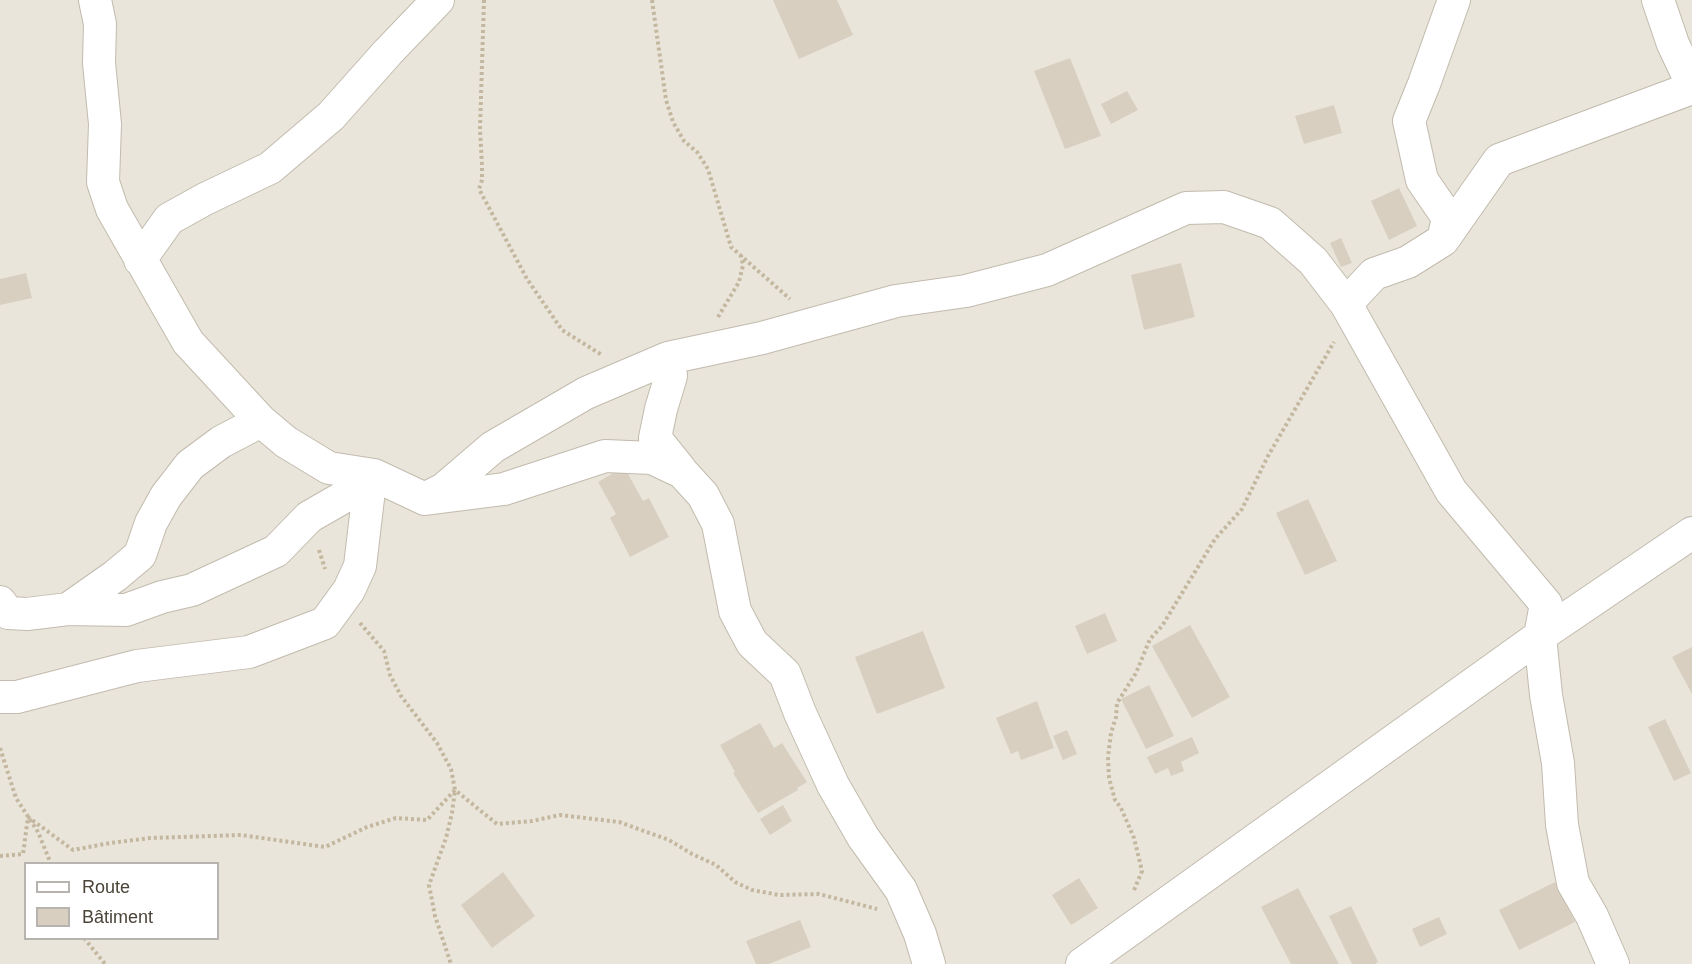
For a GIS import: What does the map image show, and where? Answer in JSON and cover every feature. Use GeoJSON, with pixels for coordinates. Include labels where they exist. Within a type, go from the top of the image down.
{"type":"FeatureCollection","features":[{"type":"Feature","properties":{"kind":"street"},"geometry":{"type":"LineString","coordinates":[[95,0],[100,24],[99,63],[105,124],[103,182],[112,209],[188,342],[261,421],[286,442],[329,468],[425,499],[504,489],[605,456],[652,458],[682,472]]}},
{"type":"Feature","properties":{"kind":"street"},"geometry":{"type":"LineString","coordinates":[[141,260],[169,219],[270,168],[331,116],[438,0]]}},
{"type":"Feature","properties":{"kind":"street"},"geometry":{"type":"LineString","coordinates":[[1443,240],[1448,218],[1422,180],[1409,121],[1425,84],[1454,0]]}},
{"type":"Feature","properties":{"kind":"street"},"geometry":{"type":"LineString","coordinates":[[1346,304],[1374,274],[1408,262],[1443,240],[1499,160],[1692,86],[1673,44],[1658,0]]}},
{"type":"Feature","properties":{"kind":"street"},"geometry":{"type":"LineString","coordinates":[[425,499],[444,489],[493,447],[586,393],[668,358],[762,338],[896,302],[966,291],[1047,270],[1186,208],[1224,207],[1270,222],[1313,261],[1346,304],[1451,491],[1546,604],[1540,636],[1546,695],[1558,763],[1563,825],[1573,883],[1592,916],[1613,964]]}},
{"type":"Feature","properties":{"kind":"street"},"geometry":{"type":"LineString","coordinates":[[668,358],[671,376],[655,438],[703,495],[718,524],[735,611],[752,643],[785,674],[800,713],[833,784],[863,837],[901,890],[920,934],[929,964]]}},
{"type":"Feature","properties":{"kind":"street"},"geometry":{"type":"LineString","coordinates":[[68,609],[115,576],[140,555],[151,523],[161,505],[190,465],[221,442],[261,421]]}},
{"type":"Feature","properties":{"kind":"street"},"geometry":{"type":"LineString","coordinates":[[0,602],[8,613],[27,614],[68,609],[126,610],[162,597],[192,590],[276,551],[309,517],[371,483]]}},
{"type":"Feature","properties":{"kind":"street"},"geometry":{"type":"LineString","coordinates":[[0,697],[17,696],[137,666],[249,652],[325,623],[349,590],[360,566],[371,483]]}},
{"type":"Feature","properties":{"kind":"street"},"geometry":{"type":"LineString","coordinates":[[1082,964],[1540,636],[1692,533]]}},
{"type":"Feature","properties":{"kind":"path"},"geometry":{"type":"LineString","coordinates":[[484,0],[480,129],[483,165],[482,180],[478,189],[527,279],[562,330],[601,354],[627,376]]}},
{"type":"Feature","properties":{"kind":"path"},"geometry":{"type":"LineString","coordinates":[[652,0],[666,100],[673,122],[684,141],[697,152],[708,169],[731,247],[779,288],[814,323]]}},
{"type":"Feature","properties":{"kind":"path"},"geometry":{"type":"LineString","coordinates":[[700,351],[708,328],[724,309],[739,282],[741,256]]}},
{"type":"Feature","properties":{"kind":"path"},"geometry":{"type":"LineString","coordinates":[[1121,936],[1124,919],[1142,871],[1134,838],[1121,808],[1114,800],[1109,778],[1108,757],[1117,703],[1136,673],[1150,639],[1162,626],[1215,539],[1242,509],[1269,456],[1339,335],[1346,304]]}},
{"type":"Feature","properties":{"kind":"path"},"geometry":{"type":"LineString","coordinates":[[309,517],[336,593],[384,651],[390,675],[401,696],[437,743],[451,769],[455,790],[446,838],[429,885],[435,916],[452,964]]}},
{"type":"Feature","properties":{"kind":"path"},"geometry":{"type":"LineString","coordinates":[[0,748],[16,798],[38,832],[50,862]]}},
{"type":"Feature","properties":{"kind":"path"},"geometry":{"type":"LineString","coordinates":[[28,817],[73,850],[150,838],[242,835],[325,847],[367,827],[396,818],[427,820],[455,790]]}},
{"type":"Feature","properties":{"kind":"path"},"geometry":{"type":"LineString","coordinates":[[455,790],[497,824],[532,822],[561,815],[620,822],[669,840],[716,865],[735,882],[752,890],[779,895],[819,894],[880,911]]}},
{"type":"Feature","properties":{"kind":"path"},"geometry":{"type":"LineString","coordinates":[[0,856],[23,854],[28,817]]}},
{"type":"Feature","properties":{"kind":"path"},"geometry":{"type":"LineString","coordinates":[[85,940],[105,964]]}},
{"type":"Feature","properties":{"kind":"shaded area"},"geometry":{"type":"Polygon","coordinates":[[[0,0],[1692,0],[1692,964],[0,964],[0,0]]]}},
{"type":"Feature","properties":{"kind":"building"},"geometry":{"type":"Polygon","coordinates":[[[773,0],[837,0],[853,35],[799,59],[773,0]]]}},
{"type":"Feature","properties":{"kind":"building"},"geometry":{"type":"Polygon","coordinates":[[[1070,58],[1101,136],[1065,149],[1034,71],[1070,58]]]}},
{"type":"Feature","properties":{"kind":"building"},"geometry":{"type":"Polygon","coordinates":[[[1127,91],[1138,110],[1111,124],[1101,104],[1127,91]]]}},
{"type":"Feature","properties":{"kind":"building"},"geometry":{"type":"Polygon","coordinates":[[[1334,105],[1342,133],[1304,144],[1295,116],[1334,105]]]}},
{"type":"Feature","properties":{"kind":"building"},"geometry":{"type":"Polygon","coordinates":[[[1399,188],[1417,226],[1389,240],[1371,201],[1399,188]]]}},
{"type":"Feature","properties":{"kind":"building"},"geometry":{"type":"Polygon","coordinates":[[[1341,238],[1352,263],[1341,267],[1330,243],[1341,238]]]}},
{"type":"Feature","properties":{"kind":"building"},"geometry":{"type":"Polygon","coordinates":[[[1181,263],[1195,317],[1144,330],[1131,275],[1181,263]]]}},
{"type":"Feature","properties":{"kind":"building"},"geometry":{"type":"Polygon","coordinates":[[[26,273],[32,298],[0,305],[0,279],[26,273]]]}},
{"type":"Feature","properties":{"kind":"building"},"geometry":{"type":"Polygon","coordinates":[[[624,467],[643,501],[649,498],[669,537],[630,557],[610,518],[616,514],[598,482],[624,467]]]}},
{"type":"Feature","properties":{"kind":"building"},"geometry":{"type":"Polygon","coordinates":[[[1308,499],[1337,561],[1305,575],[1276,513],[1308,499]]]}},
{"type":"Feature","properties":{"kind":"building"},"geometry":{"type":"Polygon","coordinates":[[[1105,613],[1117,641],[1087,654],[1075,626],[1105,613]]]}},
{"type":"Feature","properties":{"kind":"building"},"geometry":{"type":"Polygon","coordinates":[[[1190,625],[1230,697],[1192,718],[1152,646],[1190,625]]]}},
{"type":"Feature","properties":{"kind":"building"},"geometry":{"type":"Polygon","coordinates":[[[923,631],[945,688],[877,714],[855,657],[923,631]]]}},
{"type":"Feature","properties":{"kind":"building"},"geometry":{"type":"Polygon","coordinates":[[[1692,647],[1692,694],[1672,657],[1692,647]]]}},
{"type":"Feature","properties":{"kind":"building"},"geometry":{"type":"Polygon","coordinates":[[[1149,685],[1174,736],[1146,749],[1121,699],[1149,685]]]}},
{"type":"Feature","properties":{"kind":"building"},"geometry":{"type":"Polygon","coordinates":[[[1037,701],[1054,748],[1021,760],[1018,751],[1011,754],[996,718],[1037,701]]]}},
{"type":"Feature","properties":{"kind":"building"},"geometry":{"type":"Polygon","coordinates":[[[1665,719],[1691,773],[1674,781],[1648,727],[1665,719]]]}},
{"type":"Feature","properties":{"kind":"building"},"geometry":{"type":"Polygon","coordinates":[[[760,723],[774,748],[782,743],[807,782],[797,788],[798,790],[758,813],[733,773],[735,772],[720,745],[760,723]]]}},
{"type":"Feature","properties":{"kind":"building"},"geometry":{"type":"Polygon","coordinates":[[[1067,730],[1077,754],[1063,760],[1053,736],[1067,730]]]}},
{"type":"Feature","properties":{"kind":"building"},"geometry":{"type":"Polygon","coordinates":[[[1192,737],[1199,753],[1181,762],[1184,771],[1171,776],[1168,768],[1155,774],[1147,757],[1192,737]]]}},
{"type":"Feature","properties":{"kind":"building"},"geometry":{"type":"Polygon","coordinates":[[[783,805],[792,821],[770,835],[760,819],[783,805]]]}},
{"type":"Feature","properties":{"kind":"building"},"geometry":{"type":"Polygon","coordinates":[[[503,872],[535,916],[492,948],[461,905],[503,872]]]}},
{"type":"Feature","properties":{"kind":"building"},"geometry":{"type":"Polygon","coordinates":[[[1079,878],[1098,908],[1071,925],[1052,895],[1079,878]]]}},
{"type":"Feature","properties":{"kind":"building"},"geometry":{"type":"Polygon","coordinates":[[[1555,882],[1575,922],[1519,950],[1499,910],[1555,882]]]}},
{"type":"Feature","properties":{"kind":"building"},"geometry":{"type":"Polygon","coordinates":[[[1298,888],[1339,964],[1291,964],[1261,907],[1298,888]]]}},
{"type":"Feature","properties":{"kind":"building"},"geometry":{"type":"Polygon","coordinates":[[[1351,906],[1378,962],[1375,964],[1352,964],[1329,916],[1351,906]]]}},
{"type":"Feature","properties":{"kind":"building"},"geometry":{"type":"Polygon","coordinates":[[[1439,917],[1447,934],[1420,947],[1412,929],[1439,917]]]}},
{"type":"Feature","properties":{"kind":"building"},"geometry":{"type":"Polygon","coordinates":[[[800,920],[811,947],[769,964],[756,964],[746,941],[800,920]]]}}]}
